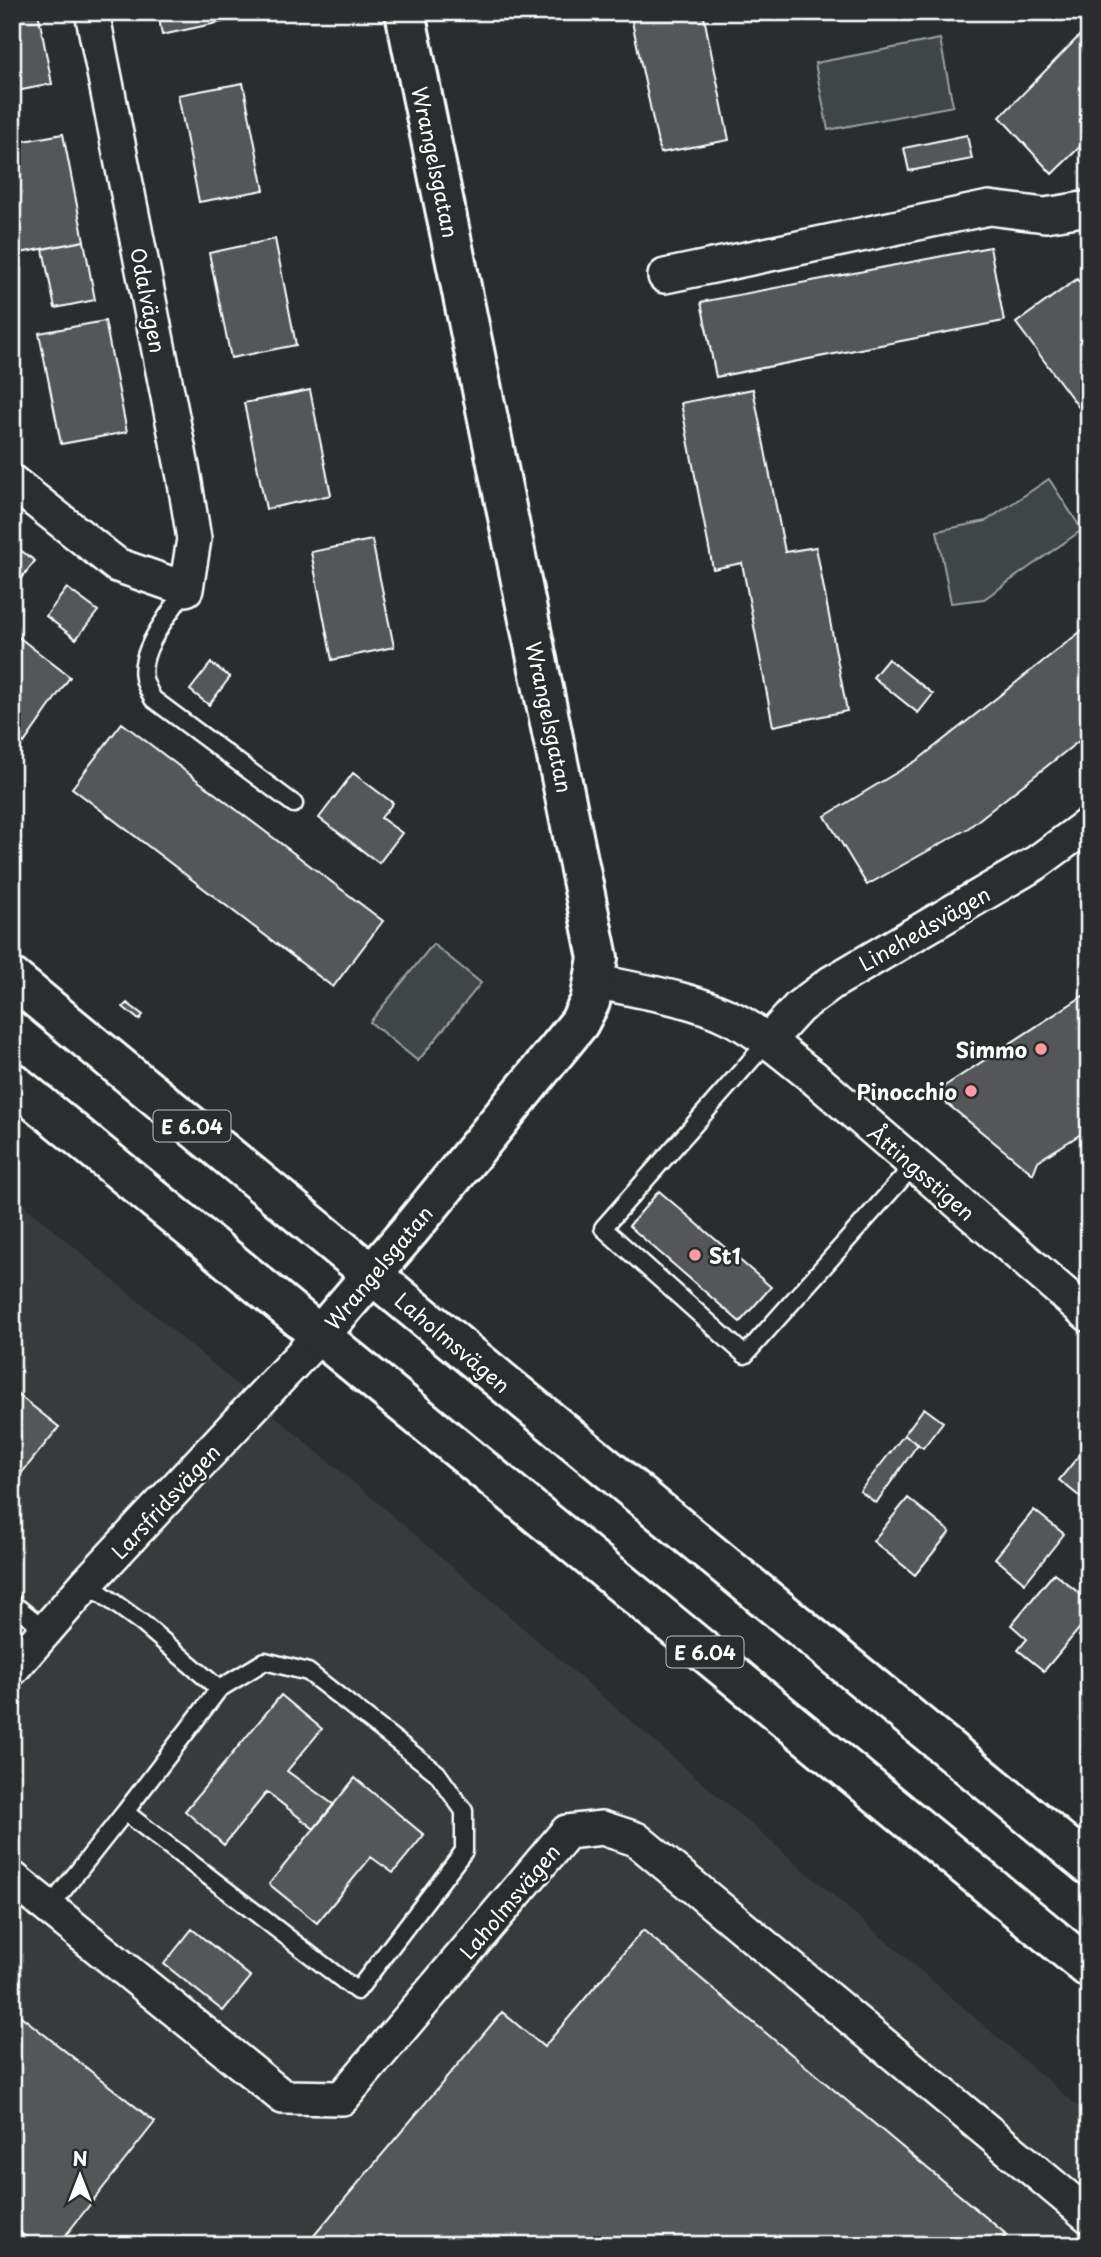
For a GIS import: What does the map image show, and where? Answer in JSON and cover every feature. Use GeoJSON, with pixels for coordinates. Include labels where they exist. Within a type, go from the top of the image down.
{"type":"FeatureCollection","features":[{"type":"Feature","properties":{"kind":"main road","name":"Wrangelsgatan"},"geometry":{"type":"LineString","coordinates":[[320,1335],[579,1023],[590,1002],[598,958],[405,12]]}},
{"type":"Feature","properties":{"kind":"main road","name":"Laholmsvägen"},"geometry":{"type":"LineString","coordinates":[[12,978],[1089,1865]]}},
{"type":"Feature","properties":{"kind":"main road","name":"E 6.04"},"geometry":{"type":"LineString","coordinates":[[12,1082],[1089,1968]]}},
{"type":"Feature","properties":{"kind":"street","name":"Odalvägen"},"geometry":{"type":"LineString","coordinates":[[92,12],[184,477],[194,539],[186,589]]}},
{"type":"Feature","properties":{"kind":"street"},"geometry":{"type":"LineString","coordinates":[[665,276],[989,208],[1045,215],[1089,208]]}},
{"type":"Feature","properties":{"kind":"street"},"geometry":{"type":"LineString","coordinates":[[12,482],[117,565],[186,589]]}},
{"type":"Feature","properties":{"kind":"street","name":"Linehedsvägen"},"geometry":{"type":"LineString","coordinates":[[768,1041],[799,1007],[831,983],[1036,863],[1089,824]]}},
{"type":"Feature","properties":{"kind":"street","name":"Åttingsstigen"},"geometry":{"type":"LineString","coordinates":[[595,981],[688,1003],[728,1016],[768,1041],[1089,1315]]}},
{"type":"Feature","properties":{"kind":"street","name":"Larsfridsvägen"},"geometry":{"type":"LineString","coordinates":[[12,1669],[87,1583],[320,1335]]}},
{"type":"Feature","properties":{"kind":"street","name":"Laholmsvägen"},"geometry":{"type":"LineString","coordinates":[[12,1878],[283,2097],[342,2098],[567,1832],[602,1828],[636,1839],[1089,2216]]}},
{"type":"Feature","properties":{"kind":"lane"},"geometry":{"type":"LineString","coordinates":[[186,589],[144,658],[144,678],[153,699],[294,804]]}},
{"type":"Feature","properties":{"kind":"lane"},"geometry":{"type":"LineString","coordinates":[[768,1041],[603,1227],[745,1355],[914,1165]]}},
{"type":"Feature","properties":{"kind":"lane"},"geometry":{"type":"LineString","coordinates":[[87,1583],[142,1623],[219,1689]]}},
{"type":"Feature","properties":{"kind":"lane"},"geometry":{"type":"LineString","coordinates":[[12,1604],[46,1630]]}},
{"type":"Feature","properties":{"kind":"lane"},"geometry":{"type":"LineString","coordinates":[[49,1908],[219,1689],[265,1661],[309,1672],[437,1773],[464,1811],[464,1851],[356,1991],[125,1812]]}},
{"type":"Feature","properties":{"kind":"shaded area"},"geometry":{"type":"Polygon","coordinates":[[[940,39],[953,106],[828,130],[815,63],[940,39]]]}},
{"type":"Feature","properties":{"kind":"shaded area"},"geometry":{"type":"Polygon","coordinates":[[[1049,479],[1082,530],[984,599],[951,603],[937,531],[986,521],[1049,479]]]}},
{"type":"Feature","properties":{"kind":"shaded area"},"geometry":{"type":"Polygon","coordinates":[[[433,944],[481,983],[418,1061],[370,1022],[433,944]]]}},
{"type":"Feature","properties":{"kind":"shaded area"},"geometry":{"type":"Polygon","coordinates":[[[12,1195],[384,1508],[1089,2116],[1089,2245],[12,2245],[12,1195]]]}},
{"type":"Feature","properties":{"kind":"building"},"geometry":{"type":"Polygon","coordinates":[[[12,12],[38,12],[52,84],[12,92],[12,12]]]}},
{"type":"Feature","properties":{"kind":"building"},"geometry":{"type":"Polygon","coordinates":[[[158,12],[225,12],[226,21],[162,35],[158,12]]]}},
{"type":"Feature","properties":{"kind":"building"},"geometry":{"type":"Polygon","coordinates":[[[630,12],[703,12],[729,140],[660,153],[630,12]]]}},
{"type":"Feature","properties":{"kind":"building"},"geometry":{"type":"Polygon","coordinates":[[[1089,26],[1089,138],[1052,174],[1000,117],[1089,26]]]}},
{"type":"Feature","properties":{"kind":"building"},"geometry":{"type":"Polygon","coordinates":[[[243,83],[264,190],[199,202],[178,95],[243,83]]]}},
{"type":"Feature","properties":{"kind":"building"},"geometry":{"type":"Polygon","coordinates":[[[63,134],[84,241],[20,253],[12,213],[12,143],[63,134]]]}},
{"type":"Feature","properties":{"kind":"building"},"geometry":{"type":"Polygon","coordinates":[[[967,135],[972,159],[909,171],[904,148],[967,135]]]}},
{"type":"Feature","properties":{"kind":"building"},"geometry":{"type":"Polygon","coordinates":[[[275,239],[296,345],[231,358],[209,253],[275,239]]]}},
{"type":"Feature","properties":{"kind":"building"},"geometry":{"type":"Polygon","coordinates":[[[84,241],[95,300],[55,308],[43,249],[84,241]]]}},
{"type":"Feature","properties":{"kind":"building"},"geometry":{"type":"Polygon","coordinates":[[[990,247],[1004,321],[716,377],[701,302],[990,247]]]}},
{"type":"Feature","properties":{"kind":"building"},"geometry":{"type":"Polygon","coordinates":[[[1077,279],[1089,295],[1089,421],[1016,323],[1077,279]]]}},
{"type":"Feature","properties":{"kind":"building"},"geometry":{"type":"Polygon","coordinates":[[[105,321],[127,432],[61,444],[39,333],[105,321]]]}},
{"type":"Feature","properties":{"kind":"building"},"geometry":{"type":"Polygon","coordinates":[[[753,389],[785,552],[816,547],[847,711],[773,726],[742,563],[713,569],[681,403],[753,389]]]}},
{"type":"Feature","properties":{"kind":"building"},"geometry":{"type":"Polygon","coordinates":[[[310,390],[331,495],[266,509],[244,403],[310,390]]]}},
{"type":"Feature","properties":{"kind":"building"},"geometry":{"type":"Polygon","coordinates":[[[372,540],[394,647],[332,660],[311,552],[372,540]]]}},
{"type":"Feature","properties":{"kind":"building"},"geometry":{"type":"Polygon","coordinates":[[[12,544],[35,561],[14,587],[12,586],[12,544]]]}},
{"type":"Feature","properties":{"kind":"building"},"geometry":{"type":"Polygon","coordinates":[[[67,588],[98,611],[76,639],[46,616],[67,588]]]}},
{"type":"Feature","properties":{"kind":"building"},"geometry":{"type":"Polygon","coordinates":[[[1089,625],[1089,733],[967,829],[867,885],[825,816],[919,759],[1089,625]]]}},
{"type":"Feature","properties":{"kind":"building"},"geometry":{"type":"Polygon","coordinates":[[[12,632],[70,677],[24,743],[12,734],[12,632]]]}},
{"type":"Feature","properties":{"kind":"building"},"geometry":{"type":"Polygon","coordinates":[[[888,659],[933,694],[918,713],[873,677],[888,659]]]}},
{"type":"Feature","properties":{"kind":"building"},"geometry":{"type":"Polygon","coordinates":[[[211,663],[230,677],[209,705],[190,690],[211,663]]]}},
{"type":"Feature","properties":{"kind":"building"},"geometry":{"type":"Polygon","coordinates":[[[122,723],[383,921],[333,987],[72,788],[122,723]]]}},
{"type":"Feature","properties":{"kind":"building"},"geometry":{"type":"Polygon","coordinates":[[[353,773],[393,803],[381,818],[402,833],[379,863],[319,818],[353,773]]]}},
{"type":"Feature","properties":{"kind":"building"},"geometry":{"type":"Polygon","coordinates":[[[1089,992],[1089,1115],[1085,1117],[1089,1122],[1089,1129],[1038,1161],[1033,1174],[934,1093],[1089,992]]]}},
{"type":"Feature","properties":{"kind":"building"},"geometry":{"type":"Polygon","coordinates":[[[127,1003],[143,1015],[139,1020],[123,1007],[127,1003]]]}},
{"type":"Feature","properties":{"kind":"building"},"geometry":{"type":"Polygon","coordinates":[[[659,1191],[771,1287],[740,1322],[629,1226],[659,1191]]]}},
{"type":"Feature","properties":{"kind":"building"},"geometry":{"type":"Polygon","coordinates":[[[12,1390],[59,1427],[12,1485],[12,1390]]]}},
{"type":"Feature","properties":{"kind":"building"},"geometry":{"type":"Polygon","coordinates":[[[924,1408],[943,1422],[923,1448],[904,1435],[924,1408]]]}},
{"type":"Feature","properties":{"kind":"building"},"geometry":{"type":"Polygon","coordinates":[[[904,1435],[918,1444],[876,1503],[860,1491],[904,1435]]]}},
{"type":"Feature","properties":{"kind":"building"},"geometry":{"type":"Polygon","coordinates":[[[1089,1443],[1089,1504],[1059,1480],[1089,1443]]]}},
{"type":"Feature","properties":{"kind":"building"},"geometry":{"type":"Polygon","coordinates":[[[908,1498],[950,1532],[915,1575],[873,1541],[908,1498]]]}},
{"type":"Feature","properties":{"kind":"building"},"geometry":{"type":"Polygon","coordinates":[[[1034,1510],[1064,1534],[1025,1583],[995,1558],[1034,1510]]]}},
{"type":"Feature","properties":{"kind":"building"},"geometry":{"type":"Polygon","coordinates":[[[1054,1573],[1089,1601],[1089,1617],[1044,1671],[1018,1650],[1027,1639],[1011,1625],[1054,1573]]]}},
{"type":"Feature","properties":{"kind":"building"},"geometry":{"type":"Polygon","coordinates":[[[1089,1625],[1089,1644],[1079,1636],[1089,1625]]]}},
{"type":"Feature","properties":{"kind":"building"},"geometry":{"type":"Polygon","coordinates":[[[281,1695],[322,1729],[287,1771],[334,1805],[314,1829],[267,1792],[224,1845],[185,1811],[281,1695]]]}},
{"type":"Feature","properties":{"kind":"building"},"geometry":{"type":"Polygon","coordinates":[[[355,1778],[424,1835],[393,1873],[371,1857],[317,1923],[269,1884],[355,1778]]]}},
{"type":"Feature","properties":{"kind":"building"},"geometry":{"type":"Polygon","coordinates":[[[192,1929],[251,1977],[223,2011],[164,1964],[192,1929]]]}},
{"type":"Feature","properties":{"kind":"building"},"geometry":{"type":"Polygon","coordinates":[[[643,1930],[1007,2235],[999,2245],[306,2245],[502,2012],[544,2047],[643,1930]]]}},
{"type":"Feature","properties":{"kind":"building"},"geometry":{"type":"Polygon","coordinates":[[[12,2009],[155,2122],[58,2245],[36,2245],[12,2226],[12,2009]]]}},
{"type":"Feature","properties":{"kind":"place","name":"Simmo"},"geometry":{"type":"Point","coordinates":[1041,1049]}},
{"type":"Feature","properties":{"kind":"place","name":"Pinocchio"},"geometry":{"type":"Point","coordinates":[971,1091]}},
{"type":"Feature","properties":{"kind":"place","name":"St1"},"geometry":{"type":"Point","coordinates":[695,1255]}}]}
